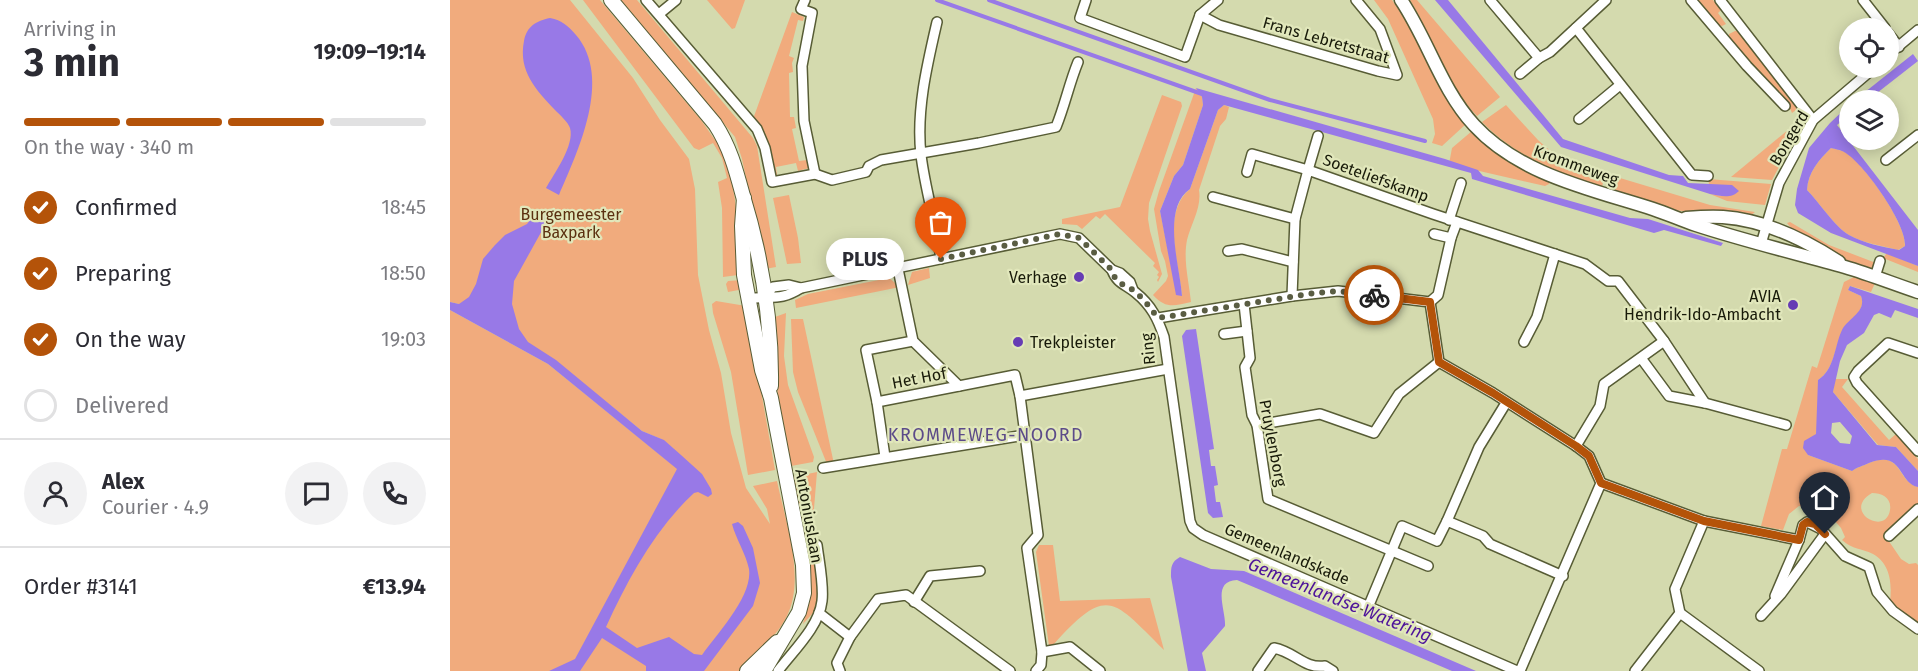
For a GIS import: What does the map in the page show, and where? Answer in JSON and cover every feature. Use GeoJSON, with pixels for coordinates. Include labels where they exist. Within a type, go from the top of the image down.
{"type":"FeatureCollection","features":[{"type":"Feature","properties":{"kind":"main road","name":"Antoniuslaan"},"geometry":{"type":"LineString","coordinates":[[611,0],[720,132],[734,161],[752,222],[771,332],[771,398]]}},
{"type":"Feature","properties":{"kind":"main road","name":"Antoniuslaan"},"geometry":{"type":"LineString","coordinates":[[744,198],[742,226],[744,275],[762,370],[771,398],[802,565],[804,593],[799,612],[764,671]]}},
{"type":"Feature","properties":{"kind":"main road","name":"Antoniuslaan"},"geometry":{"type":"LineString","coordinates":[[747,671],[783,637]]}},
{"type":"Feature","properties":{"kind":"street"},"geometry":{"type":"LineString","coordinates":[[646,0],[757,129],[765,148],[772,182],[815,174],[832,180],[866,172],[870,166],[881,160],[1056,127],[1078,62]]}},
{"type":"Feature","properties":{"kind":"street"},"geometry":{"type":"LineString","coordinates":[[658,14],[676,0]]}},
{"type":"Feature","properties":{"kind":"street"},"geometry":{"type":"LineString","coordinates":[[805,0],[801,9],[812,13],[802,66],[804,121],[815,174]]}},
{"type":"Feature","properties":{"kind":"street"},"geometry":{"type":"LineString","coordinates":[[1086,0],[1080,18],[1185,57],[1200,15],[1218,0]]}},
{"type":"Feature","properties":{"kind":"street","name":"Frans Lebretstraat"},"geometry":{"type":"LineString","coordinates":[[1200,15],[1219,25],[1397,75],[1380,28],[1356,0]]}},
{"type":"Feature","properties":{"kind":"street","name":"Krommeweg"},"geometry":{"type":"LineString","coordinates":[[1401,0],[1419,30],[1438,72],[1459,106],[1486,137],[1501,150],[1526,165],[1563,181],[1694,224],[1848,268],[1918,292]]}},
{"type":"Feature","properties":{"kind":"street"},"geometry":{"type":"LineString","coordinates":[[1490,0],[1539,58]]}},
{"type":"Feature","properties":{"kind":"street"},"geometry":{"type":"LineString","coordinates":[[1520,74],[1550,52],[1606,0]]}},
{"type":"Feature","properties":{"kind":"street"},"geometry":{"type":"LineString","coordinates":[[1691,0],[1747,66],[1785,106]]}},
{"type":"Feature","properties":{"kind":"street"},"geometry":{"type":"LineString","coordinates":[[1720,0],[1813,120]]}},
{"type":"Feature","properties":{"kind":"street"},"geometry":{"type":"LineString","coordinates":[[1863,0],[1877,18]]}},
{"type":"Feature","properties":{"kind":"street"},"geometry":{"type":"LineString","coordinates":[[937,22],[925,74],[920,130],[921,154],[941,259]]}},
{"type":"Feature","properties":{"kind":"street"},"geometry":{"type":"LineString","coordinates":[[1722,35],[1737,23]]}},
{"type":"Feature","properties":{"kind":"street"},"geometry":{"type":"LineString","coordinates":[[1576,28],[1692,175],[1708,176]]}},
{"type":"Feature","properties":{"kind":"street"},"geometry":{"type":"LineString","coordinates":[[1899,46],[1916,36]]}},
{"type":"Feature","properties":{"kind":"street","name":"Bongerd"},"geometry":{"type":"LineString","coordinates":[[1761,244],[1779,183],[1813,120],[1862,78]]}},
{"type":"Feature","properties":{"kind":"street"},"geometry":{"type":"LineString","coordinates":[[1579,119],[1620,84]]}},
{"type":"Feature","properties":{"kind":"street"},"geometry":{"type":"LineString","coordinates":[[1886,160],[1918,135]]}},
{"type":"Feature","properties":{"kind":"street","name":"Soeteliefskamp"},"geometry":{"type":"LineString","coordinates":[[1292,296],[1295,219],[1318,136]]}},
{"type":"Feature","properties":{"kind":"street","name":"Soeteliefskamp"},"geometry":{"type":"LineString","coordinates":[[1247,172],[1252,154],[1308,170],[1585,264],[1608,281],[1618,281],[1664,341],[1705,403]]}},
{"type":"Feature","properties":{"kind":"street"},"geometry":{"type":"LineString","coordinates":[[1439,362],[1430,302],[1438,295],[1461,183]]}},
{"type":"Feature","properties":{"kind":"street"},"geometry":{"type":"LineString","coordinates":[[1213,197],[1295,219]]}},
{"type":"Feature","properties":{"kind":"street","name":"Krommeweg"},"geometry":{"type":"LineString","coordinates":[[1679,218],[1723,217],[1766,226],[1801,239],[1848,268]]}},
{"type":"Feature","properties":{"kind":"street"},"geometry":{"type":"LineString","coordinates":[[748,298],[765,296],[781,298],[801,288],[1060,234],[1079,238],[1112,270],[1115,278],[1133,290],[1158,318]]}},
{"type":"Feature","properties":{"kind":"street"},"geometry":{"type":"LineString","coordinates":[[1434,234],[1451,238]]}},
{"type":"Feature","properties":{"kind":"street"},"geometry":{"type":"LineString","coordinates":[[1228,251],[1242,249],[1293,262]]}},
{"type":"Feature","properties":{"kind":"street"},"geometry":{"type":"LineString","coordinates":[[1524,342],[1538,317],[1555,254]]}},
{"type":"Feature","properties":{"kind":"street"},"geometry":{"type":"LineString","coordinates":[[1875,278],[1880,261]]}},
{"type":"Feature","properties":{"kind":"street"},"geometry":{"type":"LineString","coordinates":[[898,269],[913,341]]}},
{"type":"Feature","properties":{"kind":"street","name":"Ring"},"geometry":{"type":"LineString","coordinates":[[1020,396],[1168,369],[1164,337],[1158,318],[1292,296],[1338,291],[1430,302]]}},
{"type":"Feature","properties":{"kind":"street","name":"Pruylenborg"},"geometry":{"type":"LineString","coordinates":[[1244,304],[1250,358],[1245,367],[1252,415],[1257,425],[1268,499],[1428,566]]}},
{"type":"Feature","properties":{"kind":"street"},"geometry":{"type":"LineString","coordinates":[[1224,334],[1247,331]]}},
{"type":"Feature","properties":{"kind":"street","name":"Het Hof"},"geometry":{"type":"LineString","coordinates":[[959,386],[913,341],[866,350],[877,402],[959,386],[1015,375],[1020,396]]}},
{"type":"Feature","properties":{"kind":"street"},"geometry":{"type":"LineString","coordinates":[[1576,446],[1600,406],[1604,384],[1664,341]]}},
{"type":"Feature","properties":{"kind":"street"},"geometry":{"type":"LineString","coordinates":[[1918,353],[1888,343],[1858,370],[1854,377],[1918,451]]}},
{"type":"Feature","properties":{"kind":"street"},"geometry":{"type":"LineString","coordinates":[[1641,358],[1669,396],[1705,403],[1786,425]]}},
{"type":"Feature","properties":{"kind":"street"},"geometry":{"type":"LineString","coordinates":[[1439,362],[1576,446],[1589,456],[1601,483],[1704,521],[1799,540]]}},
{"type":"Feature","properties":{"kind":"street"},"geometry":{"type":"LineString","coordinates":[[1257,425],[1320,414],[1374,433],[1399,394],[1439,362]]}},
{"type":"Feature","properties":{"kind":"street","name":"Gemeenlandskade"},"geometry":{"type":"LineString","coordinates":[[1168,369],[1190,521],[1193,528],[1203,535],[1518,671]]}},
{"type":"Feature","properties":{"kind":"street"},"geometry":{"type":"LineString","coordinates":[[1020,396],[1038,535],[1027,548],[1042,652],[1041,665],[1036,671]]}},
{"type":"Feature","properties":{"kind":"street"},"geometry":{"type":"LineString","coordinates":[[877,402],[885,457]]}},
{"type":"Feature","properties":{"kind":"street"},"geometry":{"type":"LineString","coordinates":[[1369,605],[1402,526],[1437,541],[1479,447],[1506,403]]}},
{"type":"Feature","properties":{"kind":"street"},"geometry":{"type":"LineString","coordinates":[[823,468],[1025,435]]}},
{"type":"Feature","properties":{"kind":"street"},"geometry":{"type":"LineString","coordinates":[[1518,671],[1563,576],[1601,483]]}},
{"type":"Feature","properties":{"kind":"street"},"geometry":{"type":"LineString","coordinates":[[1889,536],[1918,509]]}},
{"type":"Feature","properties":{"kind":"street"},"geometry":{"type":"LineString","coordinates":[[1447,520],[1484,536],[1490,544],[1563,576]]}},
{"type":"Feature","properties":{"kind":"street"},"geometry":{"type":"LineString","coordinates":[[1704,521],[1675,590],[1680,613],[1759,671]]}},
{"type":"Feature","properties":{"kind":"street"},"geometry":{"type":"LineString","coordinates":[[1772,603],[1799,540],[1803,525],[1807,522],[1815,524],[1845,556],[1869,567],[1877,592],[1893,611],[1918,629]]}},
{"type":"Feature","properties":{"kind":"street"},"geometry":{"type":"LineString","coordinates":[[1761,616],[1781,594],[1825,534]]}},
{"type":"Feature","properties":{"kind":"street"},"geometry":{"type":"LineString","coordinates":[[778,671],[808,633],[819,613],[822,600],[817,545]]}},
{"type":"Feature","properties":{"kind":"street"},"geometry":{"type":"LineString","coordinates":[[914,602],[930,576],[980,571]]}},
{"type":"Feature","properties":{"kind":"street"},"geometry":{"type":"LineString","coordinates":[[840,671],[837,663],[850,637],[878,599],[906,595],[1010,671]]}},
{"type":"Feature","properties":{"kind":"street"},"geometry":{"type":"LineString","coordinates":[[819,613],[850,637]]}},
{"type":"Feature","properties":{"kind":"street"},"geometry":{"type":"LineString","coordinates":[[1635,671],[1680,613]]}},
{"type":"Feature","properties":{"kind":"street"},"geometry":{"type":"LineString","coordinates":[[1042,652],[1070,647],[1100,671]]}},
{"type":"Feature","properties":{"kind":"street"},"geometry":{"type":"LineString","coordinates":[[1258,671],[1274,648],[1284,650],[1313,667],[1325,666],[1333,671]]}},
{"type":"Feature","properties":{"kind":"green space","name":"Burgemeester Baxpark"},"geometry":{"type":"Polygon","coordinates":[[[450,0],[570,0],[633,78],[689,159],[695,189],[698,275],[709,330],[721,373],[731,433],[746,488],[770,524],[767,509],[753,486],[777,481],[789,531],[794,567],[795,584],[792,601],[783,624],[739,671],[450,671],[450,310],[548,364],[669,462],[674,449],[661,439],[642,431],[610,405],[459,304],[450,302],[450,0]]]}},
{"type":"Feature","properties":{"kind":"green space"},"geometry":{"type":"Polygon","coordinates":[[[583,0],[600,0],[717,140],[730,173],[736,206],[738,275],[723,277],[722,208],[718,182],[727,178],[722,158],[713,143],[699,150],[694,148],[583,0]]]}},
{"type":"Feature","properties":{"kind":"green space"},"geometry":{"type":"Polygon","coordinates":[[[621,0],[637,0],[753,138],[757,146],[776,267],[765,269],[742,159],[735,137],[621,0]]]}},
{"type":"Feature","properties":{"kind":"green space"},"geometry":{"type":"Polygon","coordinates":[[[707,0],[745,0],[735,28],[732,29],[707,0]]]}},
{"type":"Feature","properties":{"kind":"green space"},"geometry":{"type":"Polygon","coordinates":[[[1374,0],[1392,0],[1445,95],[1466,124],[1442,146],[1432,143],[1435,134],[1433,119],[1388,19],[1374,0]]]}},
{"type":"Feature","properties":{"kind":"green space"},"geometry":{"type":"Polygon","coordinates":[[[1410,0],[1417,0],[1500,97],[1477,116],[1456,89],[1410,0]]]}},
{"type":"Feature","properties":{"kind":"green space"},"geometry":{"type":"Polygon","coordinates":[[[1695,0],[1713,0],[1721,10],[1718,13],[1726,24],[1718,25],[1695,0]]]}},
{"type":"Feature","properties":{"kind":"green space"},"geometry":{"type":"Polygon","coordinates":[[[792,12],[804,17],[803,21],[798,20],[789,56],[794,58],[793,72],[789,73],[790,117],[794,117],[796,128],[792,129],[799,161],[807,160],[809,168],[798,171],[796,163],[776,167],[776,176],[766,138],[753,119],[792,12]]]}},
{"type":"Feature","properties":{"kind":"green space"},"geometry":{"type":"Polygon","coordinates":[[[1740,31],[1797,109],[1792,113],[1788,104],[1729,39],[1729,34],[1740,31]]]}},
{"type":"Feature","properties":{"kind":"green space"},"geometry":{"type":"Polygon","coordinates":[[[1196,88],[1202,97],[1203,105],[1183,165],[1174,176],[1160,211],[1177,295],[1182,295],[1174,239],[1176,211],[1181,199],[1190,189],[1218,110],[1224,105],[1229,107],[1226,119],[1220,126],[1199,190],[1198,209],[1187,240],[1186,263],[1191,302],[1170,305],[1162,303],[1153,295],[1168,276],[1154,209],[1196,88]]]}},
{"type":"Feature","properties":{"kind":"green space"},"geometry":{"type":"Polygon","coordinates":[[[1162,95],[1181,102],[1182,106],[1149,203],[1150,231],[1162,274],[1158,282],[1159,272],[1153,266],[1155,263],[1105,214],[1100,219],[1096,216],[1082,229],[1077,225],[1062,224],[1062,219],[1120,207],[1162,95]]]}},
{"type":"Feature","properties":{"kind":"green space"},"geometry":{"type":"Polygon","coordinates":[[[1506,105],[1557,157],[1605,173],[1602,187],[1553,169],[1523,154],[1482,122],[1506,105]]]}},
{"type":"Feature","properties":{"kind":"green space"},"geometry":{"type":"Polygon","coordinates":[[[1794,125],[1797,130],[1795,137],[1772,180],[1731,177],[1794,125]]]}},
{"type":"Feature","properties":{"kind":"green space"},"geometry":{"type":"Polygon","coordinates":[[[1472,131],[1498,154],[1550,182],[1549,184],[1545,186],[1449,164],[1452,148],[1472,131]]]}},
{"type":"Feature","properties":{"kind":"green space"},"geometry":{"type":"Polygon","coordinates":[[[1831,148],[1845,152],[1853,158],[1872,180],[1899,223],[1905,246],[1898,250],[1854,238],[1833,220],[1807,190],[1812,172],[1831,148]]]}},
{"type":"Feature","properties":{"kind":"green space"},"geometry":{"type":"Polygon","coordinates":[[[1610,175],[1710,205],[1755,212],[1750,216],[1675,210],[1606,189],[1610,175]]]}},
{"type":"Feature","properties":{"kind":"green space"},"geometry":{"type":"Polygon","coordinates":[[[1708,179],[1771,184],[1765,205],[1727,201],[1710,194],[1722,196],[1709,184],[1708,179]]]}},
{"type":"Feature","properties":{"kind":"green space"},"geometry":{"type":"Polygon","coordinates":[[[789,195],[801,263],[787,264],[773,198],[789,195]]]}},
{"type":"Feature","properties":{"kind":"green space"},"geometry":{"type":"Polygon","coordinates":[[[1790,222],[1829,245],[1876,263],[1875,268],[1854,263],[1827,252],[1793,230],[1787,223],[1790,222]]]}},
{"type":"Feature","properties":{"kind":"green space"},"geometry":{"type":"Polygon","coordinates":[[[1887,253],[1918,266],[1918,272],[1883,258],[1887,253]]]}},
{"type":"Feature","properties":{"kind":"green space"},"geometry":{"type":"Polygon","coordinates":[[[929,268],[930,278],[908,285],[912,272],[929,268]]]}},
{"type":"Feature","properties":{"kind":"green space"},"geometry":{"type":"Polygon","coordinates":[[[1854,277],[1875,283],[1871,292],[1850,286],[1848,290],[1861,296],[1862,307],[1843,331],[1828,370],[1818,380],[1818,424],[1808,455],[1852,471],[1869,463],[1888,460],[1911,484],[1918,487],[1918,503],[1884,534],[1901,559],[1909,564],[1918,565],[1918,623],[1902,615],[1890,602],[1889,575],[1884,563],[1873,554],[1853,547],[1842,540],[1845,537],[1841,528],[1827,512],[1821,517],[1819,516],[1820,509],[1799,506],[1789,514],[1783,530],[1761,526],[1782,449],[1787,449],[1812,366],[1817,368],[1844,282],[1854,277]],[[1872,493],[1864,500],[1861,507],[1868,518],[1881,521],[1887,518],[1890,506],[1886,497],[1872,493]]]}},
{"type":"Feature","properties":{"kind":"green space"},"geometry":{"type":"Polygon","coordinates":[[[889,278],[900,287],[796,308],[795,300],[808,294],[889,278]]]}},
{"type":"Feature","properties":{"kind":"green space"},"geometry":{"type":"Polygon","coordinates":[[[742,280],[744,289],[728,292],[726,284],[728,281],[742,280]]]}},
{"type":"Feature","properties":{"kind":"green space"},"geometry":{"type":"Polygon","coordinates":[[[716,301],[746,306],[775,470],[748,475],[731,372],[713,313],[712,304],[716,301]]]}},
{"type":"Feature","properties":{"kind":"green space"},"geometry":{"type":"Polygon","coordinates":[[[786,313],[784,356],[788,385],[814,457],[813,462],[791,466],[778,407],[775,317],[786,313]]]}},
{"type":"Feature","properties":{"kind":"green space"},"geometry":{"type":"Polygon","coordinates":[[[791,319],[803,319],[834,464],[827,464],[798,392],[793,372],[791,319]]]}},
{"type":"Feature","properties":{"kind":"green space"},"geometry":{"type":"Polygon","coordinates":[[[1835,379],[1848,379],[1842,387],[1889,440],[1896,434],[1918,459],[1918,471],[1896,447],[1878,445],[1833,392],[1835,379]]]}},
{"type":"Feature","properties":{"kind":"green space"},"geometry":{"type":"Polygon","coordinates":[[[817,472],[812,533],[822,603],[803,624],[809,588],[809,569],[793,477],[817,472]]]}},
{"type":"Feature","properties":{"kind":"green space"},"geometry":{"type":"Polygon","coordinates":[[[1039,545],[1053,545],[1060,601],[1150,598],[1164,650],[1121,610],[1110,606],[1099,606],[1087,613],[1049,646],[1036,552],[1039,545]]]}},
{"type":"Feature","properties":{"kind":"shaded area"},"geometry":{"type":"Polygon","coordinates":[[[1435,0],[1448,0],[1563,139],[1669,175],[1683,176],[1688,183],[1732,185],[1739,191],[1729,196],[1710,194],[1561,147],[1435,0]]]}},
{"type":"Feature","properties":{"kind":"shaded area"},"geometry":{"type":"Polygon","coordinates":[[[550,18],[565,24],[576,35],[587,52],[592,72],[592,93],[588,115],[575,157],[559,195],[546,188],[567,151],[571,135],[570,128],[530,79],[526,71],[523,52],[525,36],[530,28],[550,18]]]}},
{"type":"Feature","properties":{"kind":"shaded area"},"geometry":{"type":"Polygon","coordinates":[[[1913,54],[1918,61],[1899,76],[1899,65],[1913,54]]]}},
{"type":"Feature","properties":{"kind":"shaded area"},"geometry":{"type":"Polygon","coordinates":[[[1883,78],[1896,78],[1881,90],[1868,90],[1883,78]]]}},
{"type":"Feature","properties":{"kind":"shaded area"},"geometry":{"type":"Polygon","coordinates":[[[1196,88],[1445,159],[1478,170],[1483,176],[1630,218],[1648,219],[1723,243],[1721,246],[1664,230],[1654,233],[1472,179],[1471,173],[1224,105],[1218,110],[1190,189],[1181,198],[1176,210],[1174,239],[1182,296],[1176,295],[1160,211],[1174,176],[1183,165],[1203,105],[1202,97],[1196,88]]]}},
{"type":"Feature","properties":{"kind":"shaded area"},"geometry":{"type":"Polygon","coordinates":[[[1839,114],[1837,125],[1839,150],[1856,150],[1918,230],[1918,266],[1831,233],[1798,213],[1795,205],[1797,189],[1809,148],[1839,114]],[[1831,148],[1815,167],[1809,178],[1807,190],[1849,235],[1899,250],[1905,246],[1904,236],[1892,209],[1862,168],[1843,151],[1831,148]]]}},
{"type":"Feature","properties":{"kind":"shaded area"},"geometry":{"type":"Polygon","coordinates":[[[538,209],[544,211],[549,218],[514,281],[512,304],[519,329],[528,342],[556,360],[642,431],[664,440],[702,474],[712,494],[708,497],[698,492],[694,493],[667,522],[633,573],[606,627],[637,648],[669,637],[694,654],[702,655],[740,603],[749,580],[748,563],[732,524],[738,522],[743,526],[753,548],[760,583],[753,606],[704,671],[646,671],[646,666],[602,638],[580,671],[549,671],[575,659],[677,469],[548,364],[450,310],[450,302],[459,304],[469,297],[476,284],[483,259],[495,245],[505,235],[527,224],[538,209]]]}},
{"type":"Feature","properties":{"kind":"shaded area"},"geometry":{"type":"Polygon","coordinates":[[[1850,286],[1918,309],[1918,318],[1895,310],[1891,318],[1879,313],[1874,315],[1864,333],[1847,345],[1840,361],[1833,392],[1877,445],[1896,447],[1918,471],[1918,487],[1907,480],[1899,468],[1888,460],[1869,463],[1852,471],[1808,455],[1803,448],[1804,441],[1816,434],[1818,380],[1831,364],[1842,330],[1861,306],[1861,296],[1848,290],[1850,286]],[[1840,422],[1832,423],[1831,433],[1840,443],[1850,444],[1852,436],[1840,422]]]}},
{"type":"Feature","properties":{"kind":"shaded area"},"geometry":{"type":"Polygon","coordinates":[[[1196,329],[1214,449],[1209,450],[1211,466],[1215,466],[1218,485],[1214,486],[1216,502],[1220,502],[1223,517],[1213,518],[1208,513],[1182,336],[1186,330],[1196,329]]]}},
{"type":"Feature","properties":{"kind":"shaded area"},"geometry":{"type":"Polygon","coordinates":[[[1180,557],[1211,569],[1244,571],[1476,671],[1452,671],[1237,580],[1224,585],[1222,597],[1225,626],[1202,653],[1206,671],[1188,671],[1171,577],[1172,565],[1180,557]]]}},
{"type":"Feature","properties":{"kind":"waterway"},"geometry":{"type":"LineString","coordinates":[[937,0],[1202,94]]}},
{"type":"Feature","properties":{"kind":"waterway"},"geometry":{"type":"LineString","coordinates":[[989,0],[1270,100],[1425,141]]}},
{"type":"Feature","properties":{"kind":"way so far"},"geometry":{"type":"LineString","coordinates":[[941,259],[1060,234],[1073,236],[1079,238],[1107,264],[1115,278],[1125,288],[1133,290],[1144,300],[1158,318],[1315,293],[1338,291],[1374,295]]}},
{"type":"Feature","properties":{"kind":"place","name":"PLUS"},"geometry":{"type":"Point","coordinates":[941,259]}},
{"type":"Feature","properties":{"kind":"place","name":"Verhage"},"geometry":{"type":"Point","coordinates":[1079,277]}},
{"type":"Feature","properties":{"kind":"place","name":"AVIA Hendrik-Ido-Ambacht"},"geometry":{"type":"Point","coordinates":[1793,305]}},
{"type":"Feature","properties":{"kind":"place","name":"Trekpleister"},"geometry":{"type":"Point","coordinates":[1018,342]}},
{"type":"Feature","properties":{"kind":"district","name":"KROMMEWEG-NOORD"},"geometry":{"type":"Point","coordinates":[986,435]}},
{"type":"Feature","properties":{"kind":"route"},"geometry":{"type":"LineString","coordinates":[[1374,295],[1430,302],[1439,362],[1576,446],[1589,456],[1601,483],[1704,521],[1799,540],[1803,525],[1807,522],[1815,524],[1825,534]]}},
{"type":"Feature","properties":{"kind":"water label","name":"Gemeenlandse Watering"},"geometry":{"type":"Point","coordinates":[1340,600]}}]}
